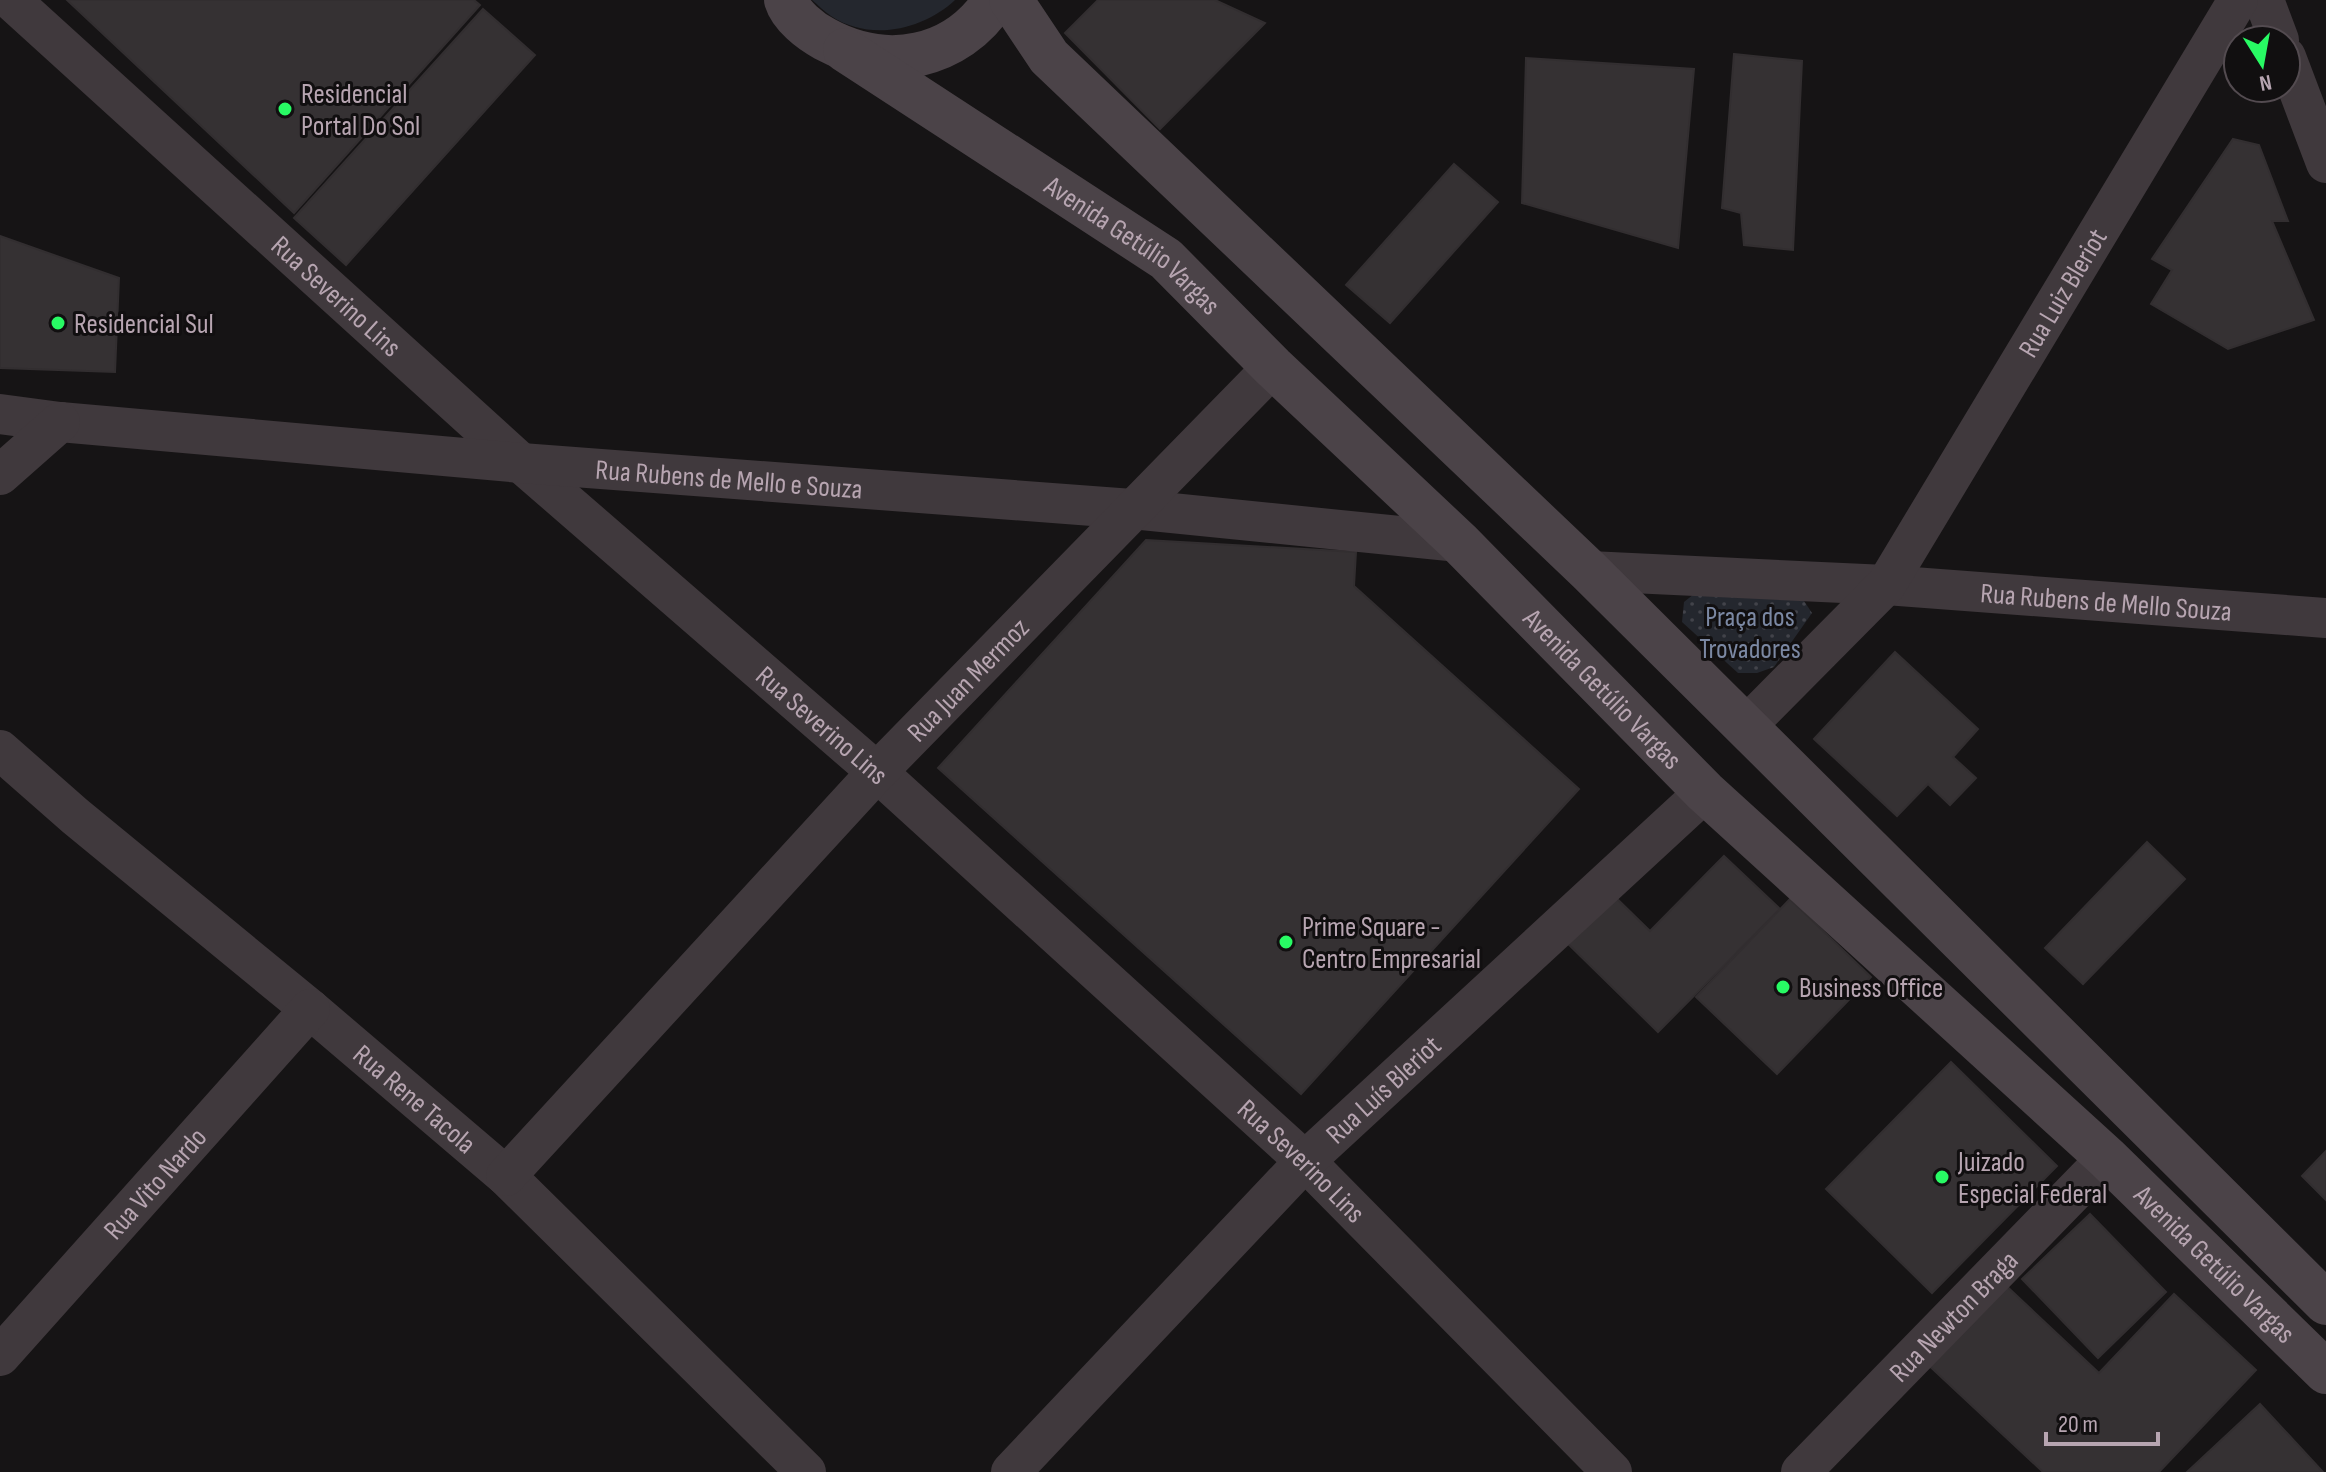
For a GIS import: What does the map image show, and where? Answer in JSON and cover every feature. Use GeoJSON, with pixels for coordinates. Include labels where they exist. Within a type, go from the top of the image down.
{"type":"FeatureCollection","features":[{"type":"Feature","properties":{"kind":"main road","name":"Avenida Getúlio Vargas"},"geometry":{"type":"LineString","coordinates":[[845,50],[875,57],[906,58],[936,50],[963,35],[986,14],[995,0]]}},
{"type":"Feature","properties":{"kind":"main road","name":"Avenida Getúlio Vargas"},"geometry":{"type":"LineString","coordinates":[[1011,0],[1049,57],[1589,571],[2326,1303]]}},
{"type":"Feature","properties":{"kind":"main road","name":"Avenida Getúlio Vargas"},"geometry":{"type":"LineString","coordinates":[[786,2],[813,33],[845,50],[1166,259],[1273,367],[1459,542],[1705,792],[2107,1158],[2326,1372]]}},
{"type":"Feature","properties":{"kind":"street","name":"Rua Severino Lins"},"geometry":{"type":"LineString","coordinates":[[11,0],[521,463],[877,772],[1305,1161],[1612,1472]]}},
{"type":"Feature","properties":{"kind":"street","name":"Rua Luiz Bleriot"},"geometry":{"type":"LineString","coordinates":[[1886,585],[2238,0]]}},
{"type":"Feature","properties":{"kind":"street"},"geometry":{"type":"LineString","coordinates":[[2264,0],[2273,24]]}},
{"type":"Feature","properties":{"kind":"street"},"geometry":{"type":"LineString","coordinates":[[2302,99],[2326,163]]}},
{"type":"Feature","properties":{"kind":"street","name":"Rua Juan Mermoz"},"geometry":{"type":"LineString","coordinates":[[506,1176],[877,772],[1273,367]]}},
{"type":"Feature","properties":{"kind":"street","name":"Rua Rubens de Mello e Souza"},"geometry":{"type":"LineString","coordinates":[[0,414],[521,463],[1132,509],[1459,542]]}},
{"type":"Feature","properties":{"kind":"street"},"geometry":{"type":"LineString","coordinates":[[0,475],[60,422]]}},
{"type":"Feature","properties":{"kind":"street"},"geometry":{"type":"LineString","coordinates":[[1589,571],[1886,585]]}},
{"type":"Feature","properties":{"kind":"street"},"geometry":{"type":"LineString","coordinates":[[1746,726],[1886,585]]}},
{"type":"Feature","properties":{"kind":"street","name":"Rua Rubens de Mello Souza"},"geometry":{"type":"LineString","coordinates":[[1886,585],[2326,618]]}},
{"type":"Feature","properties":{"kind":"street","name":"Rua Rene Tacola"},"geometry":{"type":"LineString","coordinates":[[0,750],[506,1176],[806,1472]]}},
{"type":"Feature","properties":{"kind":"street","name":"Rua Luís Bleriot"},"geometry":{"type":"LineString","coordinates":[[1011,1472],[1305,1161],[1705,792]]}},
{"type":"Feature","properties":{"kind":"street","name":"Rua Vito Nardo"},"geometry":{"type":"LineString","coordinates":[[0,1356],[310,1009]]}},
{"type":"Feature","properties":{"kind":"street","name":"Rua Newton Braga"},"geometry":{"type":"LineString","coordinates":[[1801,1472],[2107,1158]]}},
{"type":"Feature","properties":{"kind":"green space"},"geometry":{"type":"Polygon","coordinates":[[[812,0],[955,0],[928,19],[896,29],[879,30],[846,24],[812,0]]]}},
{"type":"Feature","properties":{"kind":"green space","name":"Praça dos Trovadores"},"geometry":{"type":"Polygon","coordinates":[[[1699,590],[1802,598],[1812,613],[1774,667],[1757,673],[1738,673],[1682,622],[1684,602],[1699,590]]]}},
{"type":"Feature","properties":{"kind":"building","name":"Residencial Portal Do Sol"},"geometry":{"type":"Polygon","coordinates":[[[67,0],[474,0],[480,5],[294,213],[67,0]]]}},
{"type":"Feature","properties":{"kind":"building"},"geometry":{"type":"Polygon","coordinates":[[[1098,0],[1215,0],[1265,23],[1160,129],[1065,33],[1098,0]]]}},
{"type":"Feature","properties":{"kind":"building"},"geometry":{"type":"Polygon","coordinates":[[[483,9],[535,55],[346,265],[294,218],[483,9]]]}},
{"type":"Feature","properties":{"kind":"building"},"geometry":{"type":"Polygon","coordinates":[[[1734,54],[1802,61],[1793,250],[1744,245],[1741,213],[1722,208],[1734,54]]]}},
{"type":"Feature","properties":{"kind":"building"},"geometry":{"type":"Polygon","coordinates":[[[1526,58],[1694,69],[1678,248],[1522,203],[1526,58]]]}},
{"type":"Feature","properties":{"kind":"building"},"geometry":{"type":"Polygon","coordinates":[[[2233,139],[2259,145],[2288,221],[2272,221],[2314,320],[2228,349],[2151,304],[2172,270],[2152,259],[2233,139]]]}},
{"type":"Feature","properties":{"kind":"building"},"geometry":{"type":"Polygon","coordinates":[[[1454,164],[1498,202],[1390,323],[1346,285],[1454,164]]]}},
{"type":"Feature","properties":{"kind":"building","name":"Residencial Sul"},"geometry":{"type":"Polygon","coordinates":[[[0,236],[119,278],[115,372],[0,368],[0,236]]]}},
{"type":"Feature","properties":{"kind":"building","name":"Prime Square - Centro Empresarial"},"geometry":{"type":"Polygon","coordinates":[[[1146,540],[1356,552],[1354,586],[1579,789],[1301,1094],[938,768],[1146,540]]]}},
{"type":"Feature","properties":{"kind":"building"},"geometry":{"type":"Polygon","coordinates":[[[1895,652],[1978,729],[1953,757],[1976,778],[1950,805],[1928,784],[1897,816],[1814,739],[1895,652]]]}},
{"type":"Feature","properties":{"kind":"building"},"geometry":{"type":"Polygon","coordinates":[[[2147,842],[2185,879],[2083,984],[2045,948],[2147,842]]]}},
{"type":"Feature","properties":{"kind":"building"},"geometry":{"type":"Polygon","coordinates":[[[1724,856],[1780,909],[1658,1032],[1561,937],[1608,890],[1650,931],[1724,856]]]}},
{"type":"Feature","properties":{"kind":"building","name":"Business Office"},"geometry":{"type":"Polygon","coordinates":[[[1790,899],[1871,977],[1777,1074],[1696,997],[1790,899]]]}},
{"type":"Feature","properties":{"kind":"building","name":"Juizado Especial Federal"},"geometry":{"type":"Polygon","coordinates":[[[1951,1062],[2057,1166],[1932,1293],[1826,1189],[1951,1062]]]}},
{"type":"Feature","properties":{"kind":"building"},"geometry":{"type":"Polygon","coordinates":[[[2326,1151],[2326,1200],[2302,1176],[2326,1151]]]}},
{"type":"Feature","properties":{"kind":"building"},"geometry":{"type":"Polygon","coordinates":[[[2090,1214],[2166,1292],[2098,1358],[2022,1279],[2090,1214]]]}},
{"type":"Feature","properties":{"kind":"building"},"geometry":{"type":"Polygon","coordinates":[[[2000,1280],[2099,1373],[2174,1294],[2256,1370],[2159,1472],[2043,1472],[1924,1361],[2000,1280]]]}},
{"type":"Feature","properties":{"kind":"building"},"geometry":{"type":"Polygon","coordinates":[[[2260,1404],[2323,1472],[2187,1472],[2260,1404]]]}},
{"type":"Feature","properties":{"kind":"place","name":"Residencial Portal Do Sol"},"geometry":{"type":"Point","coordinates":[285,109]}},
{"type":"Feature","properties":{"kind":"place","name":"Residencial Sul"},"geometry":{"type":"Point","coordinates":[58,323]}},
{"type":"Feature","properties":{"kind":"place","name":"Prime Square - Centro Empresarial"},"geometry":{"type":"Point","coordinates":[1286,942]}},
{"type":"Feature","properties":{"kind":"place","name":"Business Office"},"geometry":{"type":"Point","coordinates":[1783,987]}},
{"type":"Feature","properties":{"kind":"place","name":"Juizado Especial Federal"},"geometry":{"type":"Point","coordinates":[1942,1177]}}]}
